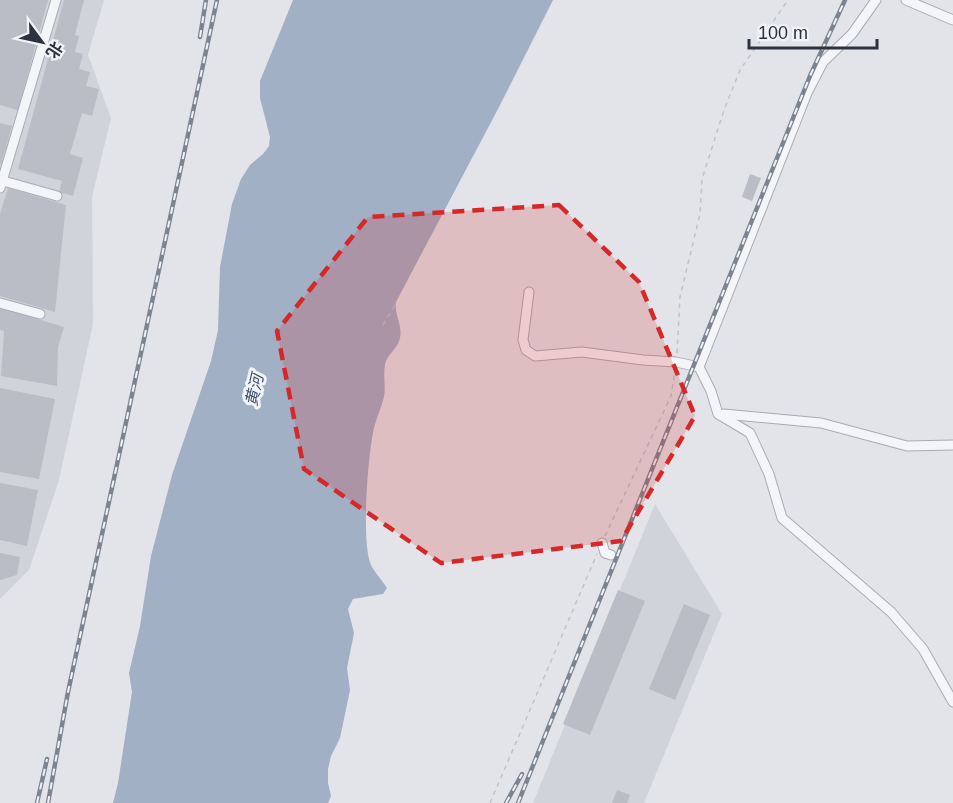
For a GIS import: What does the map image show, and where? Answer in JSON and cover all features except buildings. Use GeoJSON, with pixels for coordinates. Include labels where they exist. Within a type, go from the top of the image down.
{"type":"FeatureCollection","features":[{"type":"Feature","properties":{"kind":"street"},"geometry":{"type":"LineString","coordinates":[[56,0],[1,182],[57,196]]}},
{"type":"Feature","properties":{"kind":"street"},"geometry":{"type":"LineString","coordinates":[[699,368],[807,93],[823,62],[852,34],[876,0]]}},
{"type":"Feature","properties":{"kind":"street"},"geometry":{"type":"LineString","coordinates":[[906,0],[953,20]]}},
{"type":"Feature","properties":{"kind":"street"},"geometry":{"type":"LineString","coordinates":[[529,292],[523,345],[530,354],[557,356],[582,352],[676,362],[699,368],[711,391],[718,414],[750,433],[770,474],[782,518],[891,612],[923,649],[953,702]]}},
{"type":"Feature","properties":{"kind":"street"},"geometry":{"type":"LineString","coordinates":[[0,303],[40,314]]}},
{"type":"Feature","properties":{"kind":"street"},"geometry":{"type":"LineString","coordinates":[[718,414],[821,423],[906,446],[953,445]]}},
{"type":"Feature","properties":{"kind":"street"},"geometry":{"type":"LineString","coordinates":[[602,543],[605,553],[611,555]]}},
{"type":"Feature","properties":{"kind":"path"},"geometry":{"type":"LineString","coordinates":[[490,803],[602,543],[671,396],[676,362],[680,297],[700,214],[702,179],[724,110],[740,70],[788,0]]}},
{"type":"Feature","properties":{"kind":"path"},"geometry":{"type":"LineString","coordinates":[[383,325],[395,305]]}},
{"type":"Feature","properties":{"kind":"highlighted area"},"geometry":{"type":"Polygon","coordinates":[[[559,205],[639,282],[695,416],[621,541],[441,563],[304,469],[277,331],[368,217],[559,205]]]}},
{"type":"Feature","properties":{"kind":"shaded area"},"geometry":{"type":"Polygon","coordinates":[[[0,0],[104,0],[88,55],[111,118],[92,197],[93,324],[59,480],[29,570],[0,599],[0,0]]]}},
{"type":"Feature","properties":{"kind":"shaded area"},"geometry":{"type":"Polygon","coordinates":[[[655,504],[722,614],[644,803],[533,803],[655,504]]]}},
{"type":"Feature","properties":{"kind":"water","name":"黄河"},"geometry":{"type":"Polygon","coordinates":[[[293,0],[553,0],[396,302],[400,338],[385,365],[384,397],[373,433],[366,500],[368,554],[371,565],[387,588],[383,594],[353,599],[348,609],[354,633],[347,668],[350,690],[340,738],[331,756],[328,769],[331,796],[328,803],[113,803],[132,692],[129,673],[140,626],[151,556],[172,475],[211,361],[218,330],[220,267],[232,204],[241,179],[250,165],[269,146],[270,137],[260,98],[260,81],[293,0]]]}},
{"type":"Feature","properties":{"kind":"railway"},"geometry":{"type":"LineString","coordinates":[[200,37],[206,0]]}},
{"type":"Feature","properties":{"kind":"railway"},"geometry":{"type":"LineString","coordinates":[[48,803],[68,692],[217,0]]}},
{"type":"Feature","properties":{"kind":"railway"},"geometry":{"type":"LineString","coordinates":[[518,803],[810,76],[845,0]]}},
{"type":"Feature","properties":{"kind":"railway"},"geometry":{"type":"LineString","coordinates":[[37,803],[47,759]]}},
{"type":"Feature","properties":{"kind":"railway"},"geometry":{"type":"LineString","coordinates":[[506,803],[522,774]]}}]}
